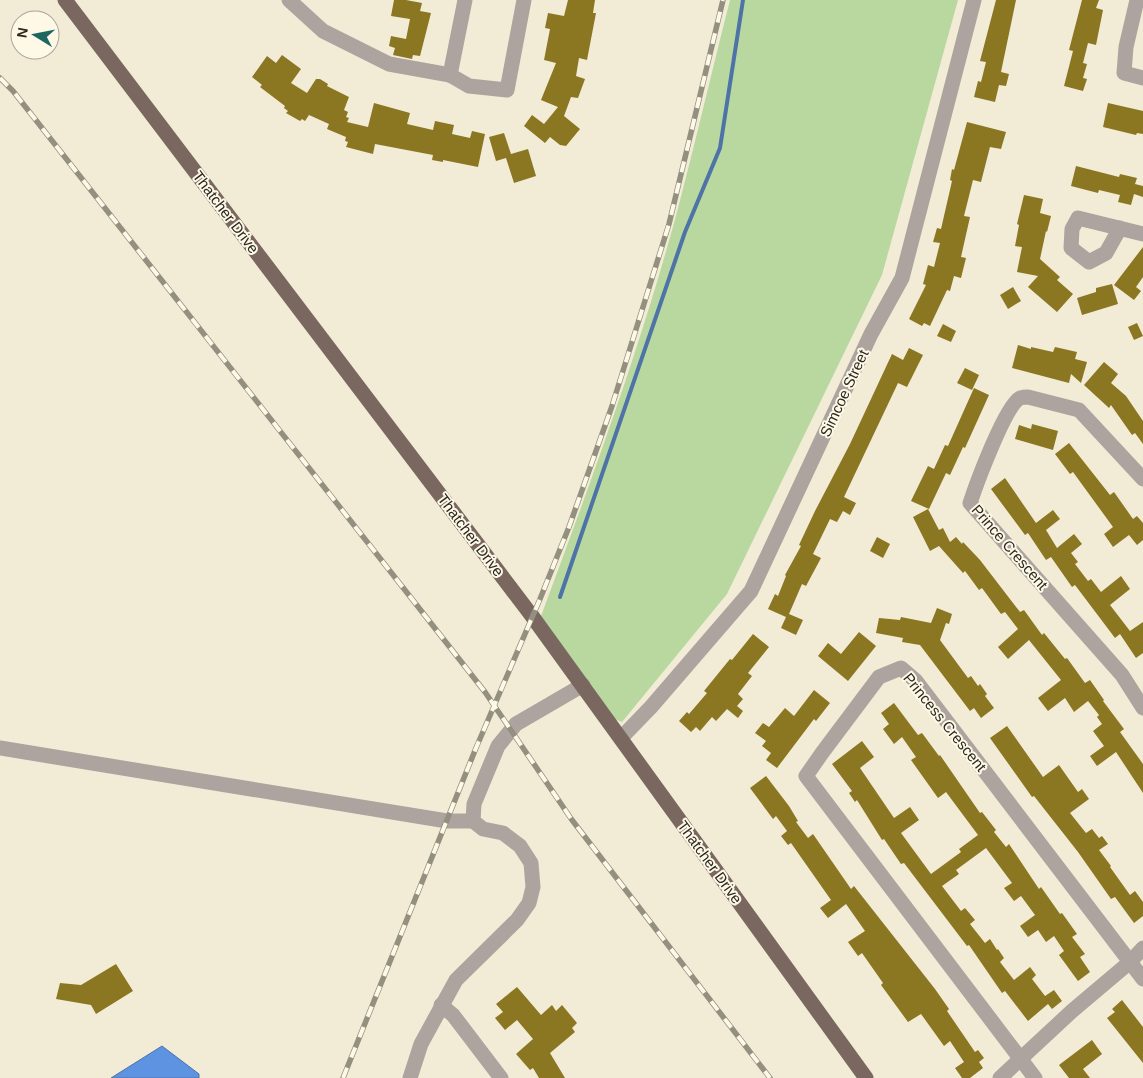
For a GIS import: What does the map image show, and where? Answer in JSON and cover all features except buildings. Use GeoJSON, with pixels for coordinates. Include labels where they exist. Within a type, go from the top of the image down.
{"type":"FeatureCollection","features":[{"type":"Feature","properties":{"kind":"main road","name":"Thatcher Drive"},"geometry":{"type":"LineString","coordinates":[[67,1],[532,616],[866,1078]]}},
{"type":"Feature","properties":{"kind":"street"},"geometry":{"type":"LineString","coordinates":[[288,0],[323,32],[389,64],[450,75],[468,86],[507,90],[524,0]]}},
{"type":"Feature","properties":{"kind":"street"},"geometry":{"type":"LineString","coordinates":[[450,75],[465,0]]}},
{"type":"Feature","properties":{"kind":"street","name":"Simcoe Street"},"geometry":{"type":"LineString","coordinates":[[621,738],[651,707],[752,591],[871,334],[902,278],[974,0]]}},
{"type":"Feature","properties":{"kind":"street"},"geometry":{"type":"LineString","coordinates":[[1137,0],[1126,47],[1124,73],[1143,78]]}},
{"type":"Feature","properties":{"kind":"street"},"geometry":{"type":"LineString","coordinates":[[1120,228],[1143,234]]}},
{"type":"Feature","properties":{"kind":"street","name":"Prince Crescent"},"geometry":{"type":"LineString","coordinates":[[1143,479],[1079,410],[1028,397],[1020,398],[1000,428],[979,476],[970,503],[1122,675],[1143,708]]}},
{"type":"Feature","properties":{"kind":"street","name":"Princess Crescent"},"geometry":{"type":"LineString","coordinates":[[1021,1060],[806,776],[879,677],[901,668],[916,681],[1130,962]]}},
{"type":"Feature","properties":{"kind":"street"},"geometry":{"type":"LineString","coordinates":[[473,820],[474,804],[498,746],[516,724],[583,685]]}},
{"type":"Feature","properties":{"kind":"street"},"geometry":{"type":"LineString","coordinates":[[0,748],[447,821],[473,820],[483,829],[503,833],[520,846],[531,863],[534,883],[529,903],[517,920],[456,980],[421,1044],[410,1078]]}},
{"type":"Feature","properties":{"kind":"street"},"geometry":{"type":"LineString","coordinates":[[1000,1078],[1072,1011],[1130,962],[1143,948]]}},
{"type":"Feature","properties":{"kind":"street"},"geometry":{"type":"LineString","coordinates":[[1130,962],[1143,979]]}},
{"type":"Feature","properties":{"kind":"street"},"geometry":{"type":"LineString","coordinates":[[441,1005],[453,1015],[501,1078]]}},
{"type":"Feature","properties":{"kind":"street"},"geometry":{"type":"LineString","coordinates":[[1021,1060],[1035,1078]]}},
{"type":"Feature","properties":{"kind":"green space"},"geometry":{"type":"Polygon","coordinates":[[[730,0],[958,0],[882,275],[727,594],[622,722],[612,718],[541,616],[612,421],[660,273],[730,0]]]}},
{"type":"Feature","properties":{"kind":"water"},"geometry":{"type":"Polygon","coordinates":[[[162,1046],[199,1074],[199,1078],[111,1078],[162,1046]]]}},
{"type":"Feature","properties":{"kind":"waterway"},"geometry":{"type":"LineString","coordinates":[[560,597],[685,232],[720,148],[743,0]]}},
{"type":"Feature","properties":{"kind":"railway"},"geometry":{"type":"LineString","coordinates":[[343,1078],[476,748],[569,527],[612,406],[669,224],[723,0]]}},
{"type":"Feature","properties":{"kind":"railway"},"geometry":{"type":"LineString","coordinates":[[0,78],[13,91],[485,692],[572,820],[770,1078]]}}]}
